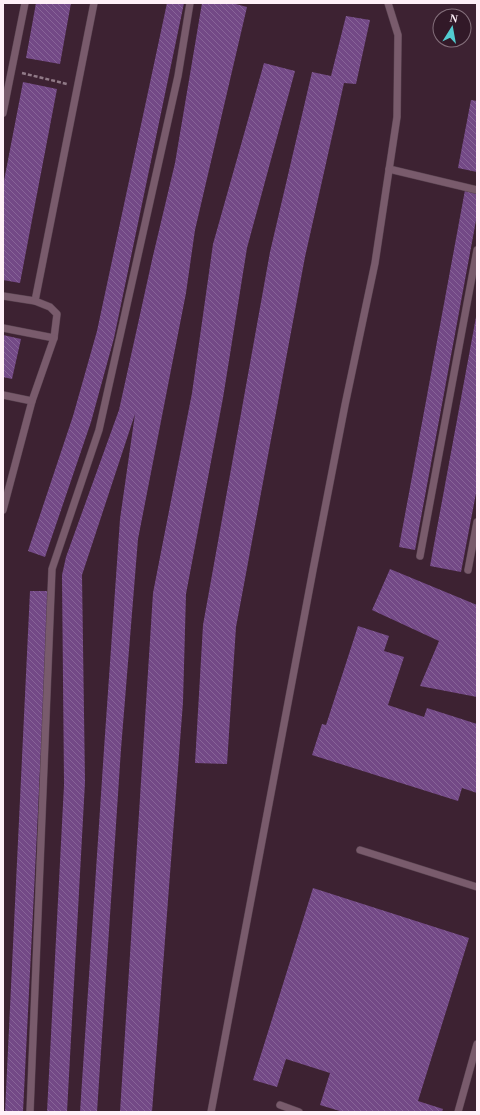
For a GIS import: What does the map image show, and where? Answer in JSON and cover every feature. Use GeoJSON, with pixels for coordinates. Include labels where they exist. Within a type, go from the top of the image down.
{"type":"FeatureCollection","features":[{"type":"Feature","properties":{"kind":"lane"},"geometry":{"type":"LineString","coordinates":[[3,113],[25,3]]}},
{"type":"Feature","properties":{"kind":"lane"},"geometry":{"type":"LineString","coordinates":[[35,301],[94,3]]}},
{"type":"Feature","properties":{"kind":"lane"},"geometry":{"type":"LineString","coordinates":[[30,1112],[52,569],[99,430],[178,76],[190,3]]}},
{"type":"Feature","properties":{"kind":"lane"},"geometry":{"type":"LineString","coordinates":[[211,1112],[317,547],[375,263],[397,117],[398,35],[388,3]]}},
{"type":"Feature","properties":{"kind":"lane"},"geometry":{"type":"LineString","coordinates":[[389,169],[477,190]]}},
{"type":"Feature","properties":{"kind":"lane"},"geometry":{"type":"LineString","coordinates":[[420,556],[477,250]]}},
{"type":"Feature","properties":{"kind":"lane"},"geometry":{"type":"LineString","coordinates":[[3,296],[35,301],[50,307],[57,314],[54,338],[32,401],[3,510]]}},
{"type":"Feature","properties":{"kind":"lane"},"geometry":{"type":"LineString","coordinates":[[3,328],[54,338]]}},
{"type":"Feature","properties":{"kind":"lane"},"geometry":{"type":"LineString","coordinates":[[3,395],[32,401]]}},
{"type":"Feature","properties":{"kind":"lane"},"geometry":{"type":"LineString","coordinates":[[468,570],[477,522]]}},
{"type":"Feature","properties":{"kind":"lane"},"geometry":{"type":"LineString","coordinates":[[360,850],[477,887]]}},
{"type":"Feature","properties":{"kind":"lane"},"geometry":{"type":"LineString","coordinates":[[458,1112],[477,1044]]}},
{"type":"Feature","properties":{"kind":"lane"},"geometry":{"type":"LineString","coordinates":[[280,1105],[299,1112]]}},
{"type":"Feature","properties":{"kind":"path"},"geometry":{"type":"LineString","coordinates":[[11,70],[77,86]]}},
{"type":"Feature","properties":{"kind":"building"},"geometry":{"type":"Polygon","coordinates":[[[36,3],[71,3],[60,64],[26,58],[36,3]]]}},
{"type":"Feature","properties":{"kind":"building"},"geometry":{"type":"Polygon","coordinates":[[[167,3],[184,3],[114,338],[91,422],[45,557],[28,551],[73,416],[97,331],[167,3]]]}},
{"type":"Feature","properties":{"kind":"building"},"geometry":{"type":"Polygon","coordinates":[[[202,3],[232,3],[247,7],[195,230],[186,293],[138,539],[121,749],[97,1112],[80,1112],[120,519],[135,414],[82,575],[85,782],[67,1112],[47,1112],[64,785],[62,575],[66,557],[119,410],[175,163],[202,3]]]}},
{"type":"Feature","properties":{"kind":"building"},"geometry":{"type":"Polygon","coordinates":[[[346,16],[370,20],[356,84],[344,83],[305,257],[236,627],[227,764],[195,763],[203,625],[270,252],[312,72],[331,76],[346,16]]]}},
{"type":"Feature","properties":{"kind":"building"},"geometry":{"type":"Polygon","coordinates":[[[264,63],[295,71],[247,248],[223,398],[186,594],[183,702],[152,1112],[120,1112],[153,593],[192,393],[213,244],[264,63]]]}},
{"type":"Feature","properties":{"kind":"building"},"geometry":{"type":"Polygon","coordinates":[[[23,82],[57,89],[20,283],[3,280],[3,186],[23,82]]]}},
{"type":"Feature","properties":{"kind":"building"},"geometry":{"type":"Polygon","coordinates":[[[471,100],[477,101],[477,172],[458,168],[471,100]]]}},
{"type":"Feature","properties":{"kind":"building"},"geometry":{"type":"Polygon","coordinates":[[[465,190],[477,193],[477,215],[415,550],[399,547],[465,190]]]}},
{"type":"Feature","properties":{"kind":"building"},"geometry":{"type":"Polygon","coordinates":[[[476,317],[477,488],[461,572],[430,566],[476,317]]]}},
{"type":"Feature","properties":{"kind":"building"},"geometry":{"type":"Polygon","coordinates":[[[3,335],[21,339],[12,379],[3,377],[3,335]]]}},
{"type":"Feature","properties":{"kind":"building"},"geometry":{"type":"Polygon","coordinates":[[[390,569],[477,605],[477,697],[420,686],[439,641],[372,610],[390,569]]]}},
{"type":"Feature","properties":{"kind":"building"},"geometry":{"type":"Polygon","coordinates":[[[30,591],[49,591],[23,1112],[5,1112],[30,591]]]}},
{"type":"Feature","properties":{"kind":"building"},"geometry":{"type":"Polygon","coordinates":[[[358,626],[389,636],[384,651],[404,657],[388,705],[424,717],[427,708],[477,724],[477,793],[462,788],[458,801],[312,755],[322,724],[326,725],[358,626]]]}},
{"type":"Feature","properties":{"kind":"building"},"geometry":{"type":"Polygon","coordinates":[[[313,888],[469,938],[418,1101],[443,1109],[442,1112],[343,1112],[320,1105],[330,1073],[286,1059],[277,1087],[253,1080],[313,888]]]}}]}
